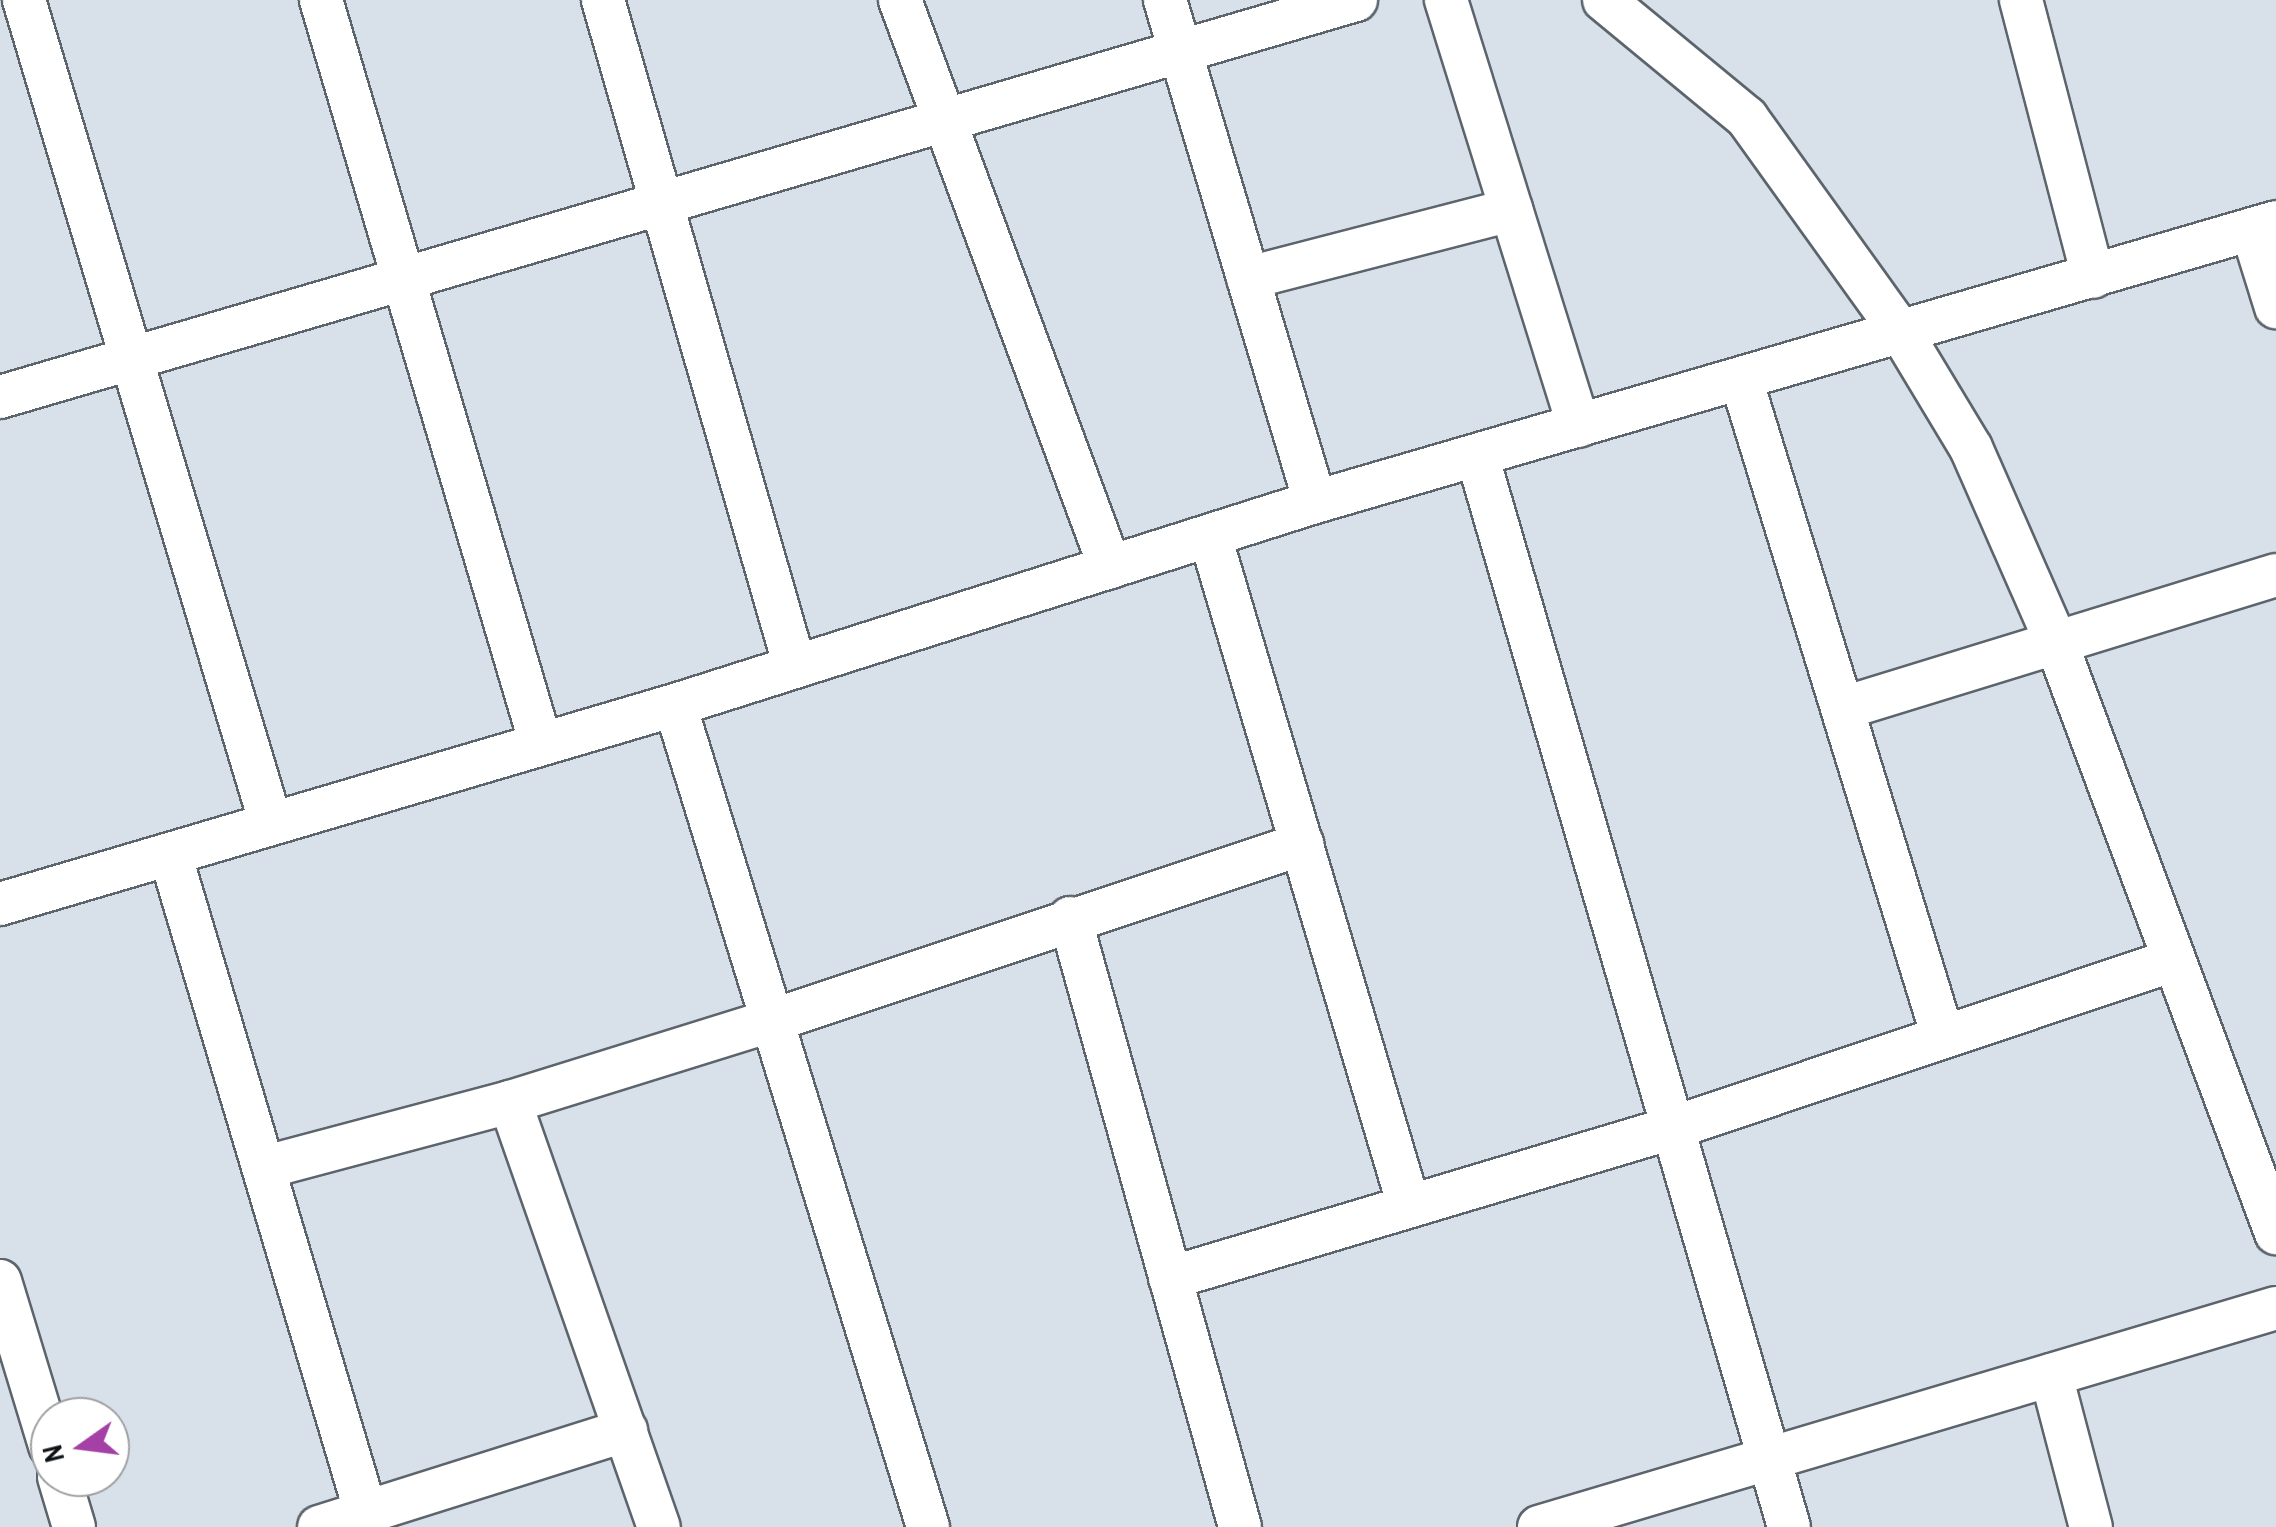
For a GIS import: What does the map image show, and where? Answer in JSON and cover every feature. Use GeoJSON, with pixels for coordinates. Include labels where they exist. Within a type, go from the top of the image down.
{"type":"FeatureCollection","features":[{"type":"Feature","properties":{"kind":"street"},"geometry":{"type":"LineString","coordinates":[[321,0],[541,744]]}},
{"type":"Feature","properties":{"kind":"street"},"geometry":{"type":"LineString","coordinates":[[603,0],[795,667]]}},
{"type":"Feature","properties":{"kind":"street"},"geometry":{"type":"LineString","coordinates":[[900,0],[941,122],[1110,567]]}},
{"type":"Feature","properties":{"kind":"street"},"geometry":{"type":"LineString","coordinates":[[1164,0],[1315,502]]}},
{"type":"Feature","properties":{"kind":"street"},"geometry":{"type":"LineString","coordinates":[[0,397],[1356,0]]}},
{"type":"Feature","properties":{"kind":"street"},"geometry":{"type":"LineString","coordinates":[[1446,0],[1578,426]]}},
{"type":"Feature","properties":{"kind":"street"},"geometry":{"type":"LineString","coordinates":[[1604,0],[1747,118],[1902,332],[1997,499],[2056,642],[2276,1233]]}},
{"type":"Feature","properties":{"kind":"street"},"geometry":{"type":"LineString","coordinates":[[2020,0],[2093,276]]}},
{"type":"Feature","properties":{"kind":"street"},"geometry":{"type":"LineString","coordinates":[[18,17],[131,359],[271,824]]}},
{"type":"Feature","properties":{"kind":"street"},"geometry":{"type":"LineString","coordinates":[[1248,278],[1511,210]]}},
{"type":"Feature","properties":{"kind":"street"},"geometry":{"type":"LineString","coordinates":[[0,904],[675,704],[1315,502],[2264,226],[2276,307]]}},
{"type":"Feature","properties":{"kind":"street"},"geometry":{"type":"LineString","coordinates":[[1740,379],[1943,1037]]}},
{"type":"Feature","properties":{"kind":"street"},"geometry":{"type":"LineString","coordinates":[[1477,455],[1789,1527]]}},
{"type":"Feature","properties":{"kind":"street"},"geometry":{"type":"LineString","coordinates":[[1210,536],[1409,1206]]}},
{"type":"Feature","properties":{"kind":"street"},"geometry":{"type":"LineString","coordinates":[[1844,708],[2276,575]]}},
{"type":"Feature","properties":{"kind":"street"},"geometry":{"type":"LineString","coordinates":[[675,704],[928,1527]]}},
{"type":"Feature","properties":{"kind":"street"},"geometry":{"type":"LineString","coordinates":[[266,1166],[510,1102],[774,1020],[1070,918],[1302,844]]}},
{"type":"Feature","properties":{"kind":"street"},"geometry":{"type":"LineString","coordinates":[[170,854],[266,1166],[366,1513]]}},
{"type":"Feature","properties":{"kind":"street"},"geometry":{"type":"LineString","coordinates":[[1070,918],[1240,1527]]}},
{"type":"Feature","properties":{"kind":"street"},"geometry":{"type":"LineString","coordinates":[[1170,1278],[1672,1128],[2174,960]]}},
{"type":"Feature","properties":{"kind":"street"},"geometry":{"type":"LineString","coordinates":[[510,1102],[659,1527]]}},
{"type":"Feature","properties":{"kind":"street"},"geometry":{"type":"LineString","coordinates":[[0,1281],[14,1377],[30,1408]]}},
{"type":"Feature","properties":{"kind":"street"},"geometry":{"type":"LineString","coordinates":[[1540,1527],[2276,1308]]}},
{"type":"Feature","properties":{"kind":"street"},"geometry":{"type":"LineString","coordinates":[[2050,1374],[2090,1527]]}},
{"type":"Feature","properties":{"kind":"street"},"geometry":{"type":"LineString","coordinates":[[319,1527],[626,1430]]}},
{"type":"Feature","properties":{"kind":"street"},"geometry":{"type":"LineString","coordinates":[[65,1497],[74,1527]]}}]}
